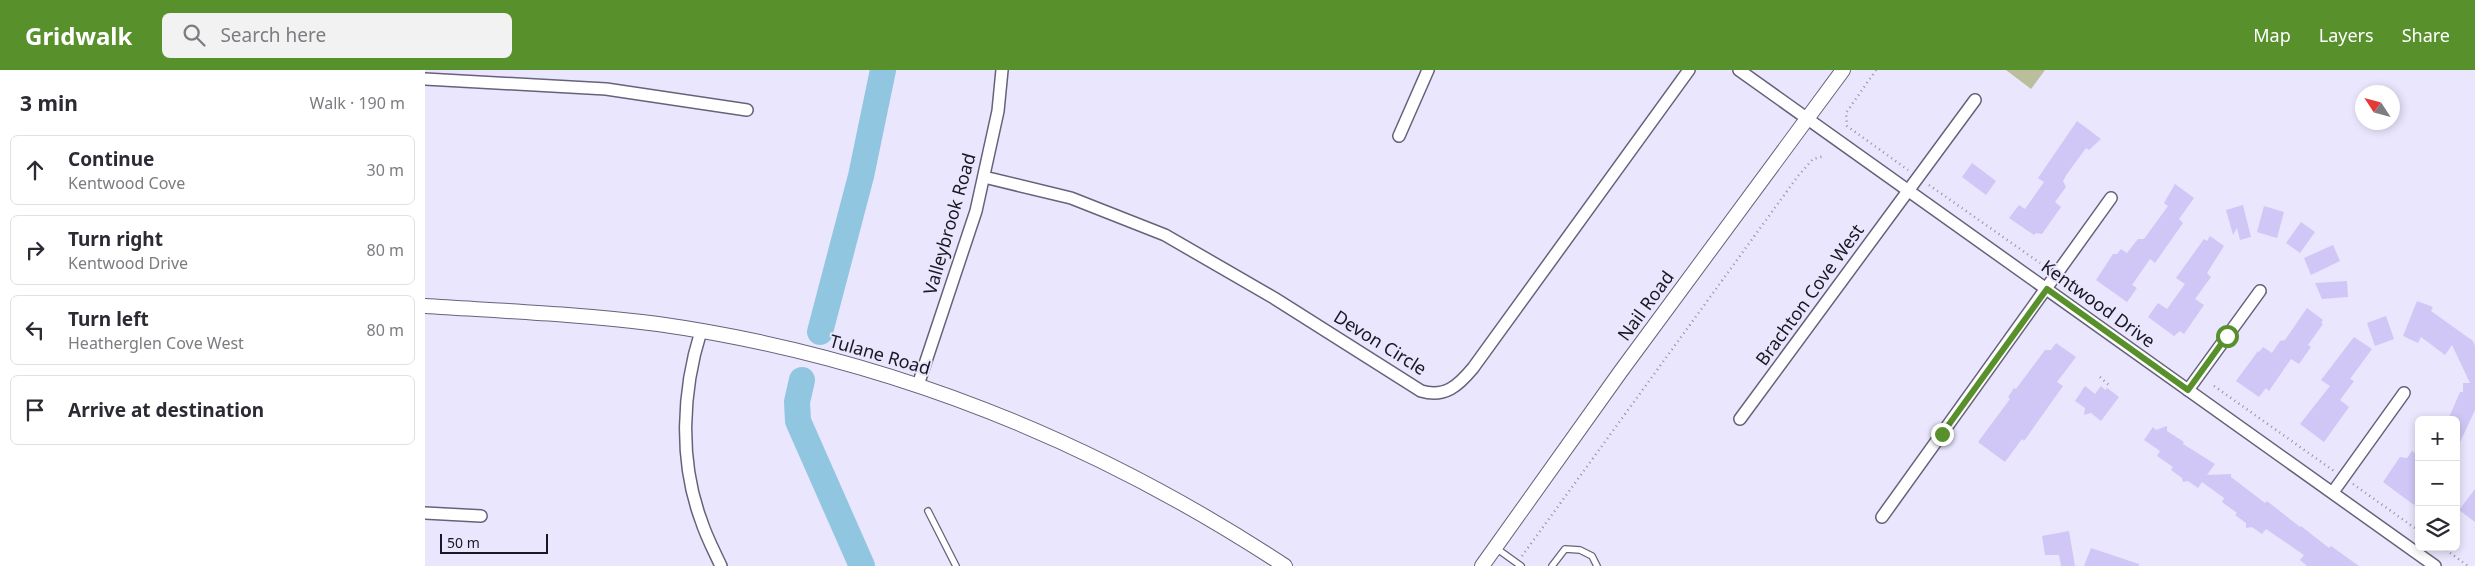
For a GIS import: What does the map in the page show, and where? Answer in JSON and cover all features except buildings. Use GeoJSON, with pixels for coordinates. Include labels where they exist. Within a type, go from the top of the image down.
{"type":"FeatureCollection","features":[{"type":"Feature","properties":{"kind":"street","name":"Valleybrook Road"},"geometry":{"type":"LineString","coordinates":[[918,385],[976,211],[998,111],[1002,70]]}},
{"type":"Feature","properties":{"kind":"street"},"geometry":{"type":"LineString","coordinates":[[1399,136],[1428,70]]}},
{"type":"Feature","properties":{"kind":"street","name":"Devon Circle"},"geometry":{"type":"LineString","coordinates":[[984,177],[1071,198],[1165,235],[1283,303],[1421,391],[1443,393],[1455,387],[1473,368],[1689,70]]}},
{"type":"Feature","properties":{"kind":"street","name":"Kentwood Drive"},"geometry":{"type":"LineString","coordinates":[[1739,70],[2435,566]]}},
{"type":"Feature","properties":{"kind":"street","name":"Nail Road"},"geometry":{"type":"LineString","coordinates":[[1482,566],[1843,70]]}},
{"type":"Feature","properties":{"kind":"street"},"geometry":{"type":"LineString","coordinates":[[425,79],[449,75],[606,89],[747,110]]}},
{"type":"Feature","properties":{"kind":"street","name":"Brachton Cove West"},"geometry":{"type":"LineString","coordinates":[[1741,419],[1975,100]]}},
{"type":"Feature","properties":{"kind":"street"},"geometry":{"type":"LineString","coordinates":[[1881,518],[2111,198]]}},
{"type":"Feature","properties":{"kind":"street"},"geometry":{"type":"LineString","coordinates":[[2188,390],[2260,291]]}},
{"type":"Feature","properties":{"kind":"street","name":"Tulane Road"},"geometry":{"type":"LineString","coordinates":[[425,306],[594,317],[701,332],[834,360],[918,385],[1002,415],[1114,466],[1238,535],[1285,566]]}},
{"type":"Feature","properties":{"kind":"street"},"geometry":{"type":"LineString","coordinates":[[701,332],[696,347],[686,408],[685,434],[694,496],[700,519],[721,566]]}},
{"type":"Feature","properties":{"kind":"street"},"geometry":{"type":"LineString","coordinates":[[2333,492],[2404,393]]}},
{"type":"Feature","properties":{"kind":"street"},"geometry":{"type":"LineString","coordinates":[[425,513],[481,516]]}},
{"type":"Feature","properties":{"kind":"lane"},"geometry":{"type":"LineString","coordinates":[[928,511],[956,566]]}},
{"type":"Feature","properties":{"kind":"lane"},"geometry":{"type":"LineString","coordinates":[[1496,548],[1519,565]]}},
{"type":"Feature","properties":{"kind":"lane"},"geometry":{"type":"LineString","coordinates":[[1551,566],[1565,549],[1580,550],[1593,556],[1597,566]]}},
{"type":"Feature","properties":{"kind":"path"},"geometry":{"type":"LineString","coordinates":[[1519,565],[1799,176],[1813,159],[1824,156]]}},
{"type":"Feature","properties":{"kind":"path"},"geometry":{"type":"LineString","coordinates":[[2100,376],[2111,387]]}},
{"type":"Feature","properties":{"kind":"path"},"geometry":{"type":"LineString","coordinates":[[2214,386],[2415,528]]}},
{"type":"Feature","properties":{"kind":"path"},"geometry":{"type":"LineString","coordinates":[[2447,551],[2468,566]]}},
{"type":"Feature","properties":{"kind":"green space"},"geometry":{"type":"Polygon","coordinates":[[[2006,70],[2045,70],[2031,89],[2006,70]]]}},
{"type":"Feature","properties":{"kind":"waterway"},"geometry":{"type":"LineString","coordinates":[[820,332],[861,176],[883,70]]}},
{"type":"Feature","properties":{"kind":"waterway"},"geometry":{"type":"LineString","coordinates":[[802,380],[797,402],[798,421],[862,566]]}},
{"type":"Feature","properties":{"kind":"route"},"geometry":{"type":"LineString","coordinates":[[1942,434],[2047,289],[2188,390],[2227,336]]}}]}
